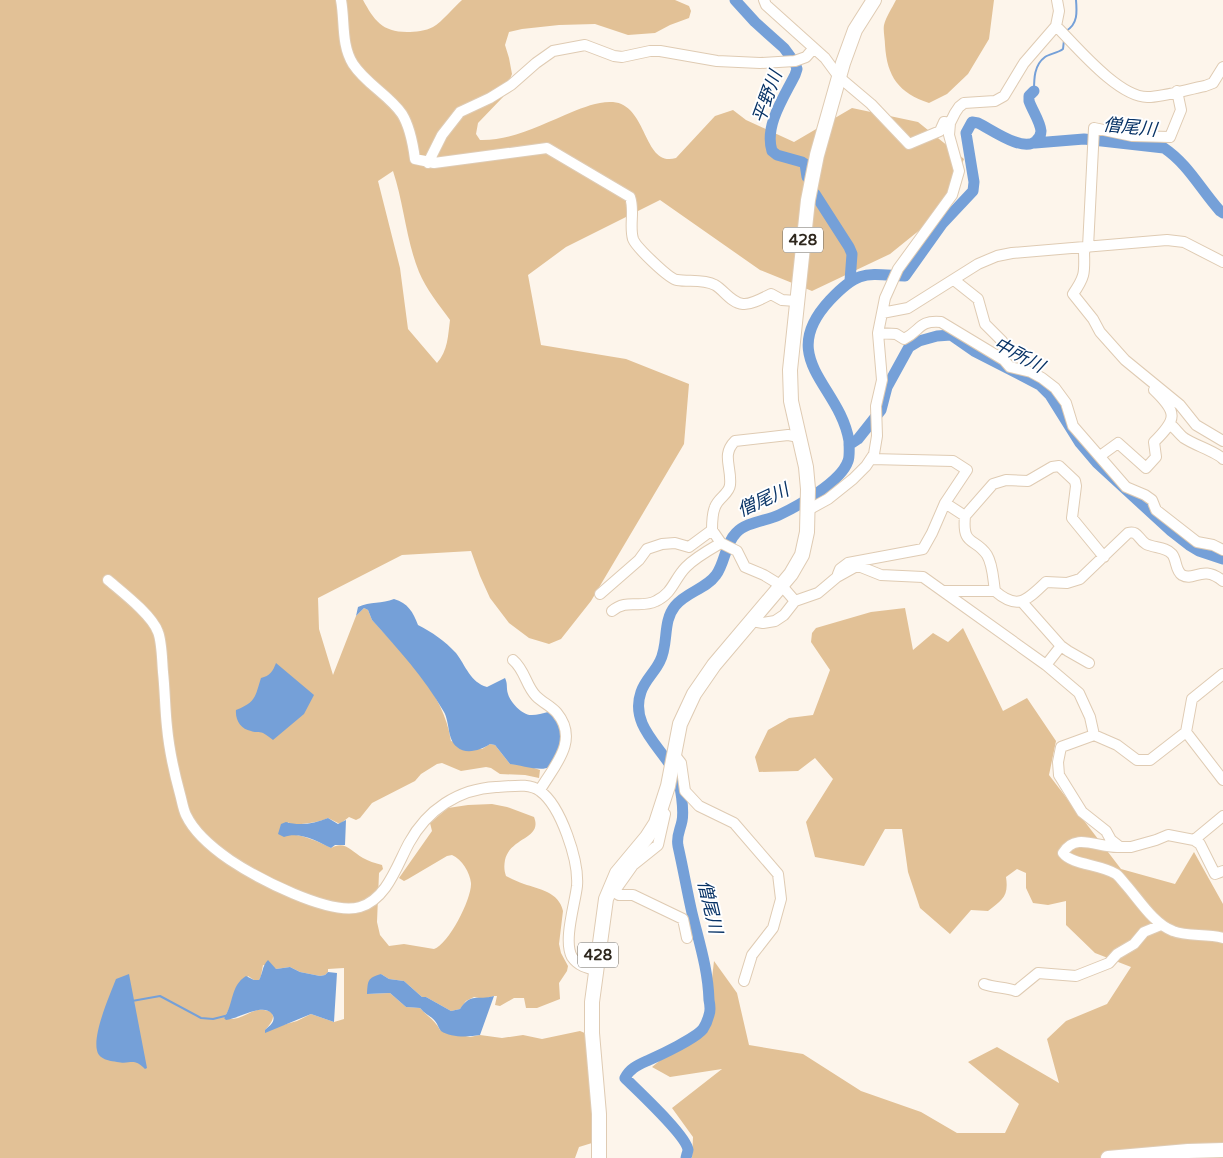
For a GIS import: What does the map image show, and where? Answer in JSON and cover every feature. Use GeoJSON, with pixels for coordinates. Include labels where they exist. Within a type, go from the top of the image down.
{"type":"FeatureCollection","features":[{"type":"Feature","properties":{"kind":"highway","name":"428"},"geometry":{"type":"LineString","coordinates":[[599,1158],[598,1100],[592,1002],[603,913],[617,873],[648,837],[656,823],[668,786],[680,724],[694,694],[714,665],[782,586],[802,555],[807,532],[806,467],[791,401],[790,370],[808,200],[817,155],[839,77],[856,30],[874,0]]}},
{"type":"Feature","properties":{"kind":"highway"},"geometry":{"type":"LineString","coordinates":[[1108,1158],[1223,1150]]}},
{"type":"Feature","properties":{"kind":"street"},"geometry":{"type":"LineString","coordinates":[[341,0],[347,49],[353,64],[363,76],[396,106],[407,123],[415,158],[428,163],[547,148],[630,197],[633,205],[633,238],[637,245],[668,276],[675,280],[696,280],[715,285],[737,303],[745,305],[771,294],[782,300],[796,301]]}},
{"type":"Feature","properties":{"kind":"street"},"geometry":{"type":"LineString","coordinates":[[764,0],[766,5],[825,58],[839,77],[871,104],[909,144],[940,131],[944,122],[950,123]]}},
{"type":"Feature","properties":{"kind":"street"},"geometry":{"type":"LineString","coordinates":[[808,500],[828,499],[853,479],[866,466],[874,454],[877,436],[876,406],[882,380],[878,333],[882,313],[892,280],[898,269],[952,195],[959,171],[949,135],[950,123],[959,107],[964,103],[995,101],[1004,96],[1024,63],[1056,26],[1059,11],[1057,0]]}},
{"type":"Feature","properties":{"kind":"street"},"geometry":{"type":"LineString","coordinates":[[1056,26],[1112,82],[1131,94],[1148,98],[1213,83],[1223,67]]}},
{"type":"Feature","properties":{"kind":"street"},"geometry":{"type":"LineString","coordinates":[[428,163],[442,135],[460,112],[490,98],[511,85],[553,51],[585,45],[614,56],[622,57],[650,51],[660,51],[717,61],[760,63],[795,60],[806,57],[814,49]]}},
{"type":"Feature","properties":{"kind":"street"},"geometry":{"type":"LineString","coordinates":[[1177,91],[1181,110],[1170,137],[1132,136],[1094,128],[1084,274],[1083,280],[1072,294],[1093,319],[1100,332],[1127,362],[1180,405],[1196,425],[1223,441]]}},
{"type":"Feature","properties":{"kind":"street"},"geometry":{"type":"LineString","coordinates":[[882,313],[908,308],[978,264],[997,256],[1167,240],[1184,242],[1223,262]]}},
{"type":"Feature","properties":{"kind":"street"},"geometry":{"type":"LineString","coordinates":[[954,280],[978,299],[985,324],[1005,347],[1004,360]]}},
{"type":"Feature","properties":{"kind":"street"},"geometry":{"type":"LineString","coordinates":[[878,333],[896,334],[904,339],[921,325],[931,321],[941,322],[1004,360],[1010,368],[1031,372],[1042,378],[1055,388],[1066,403],[1073,426],[1126,487],[1145,494],[1152,500],[1156,510],[1197,542],[1213,545],[1223,550]]}},
{"type":"Feature","properties":{"kind":"street"},"geometry":{"type":"LineString","coordinates":[[1100,456],[1118,443],[1146,468],[1156,457],[1154,442],[1170,424],[1172,418],[1172,410],[1166,402],[1127,368],[1127,362]]}},
{"type":"Feature","properties":{"kind":"street"},"geometry":{"type":"LineString","coordinates":[[1170,424],[1185,438],[1212,453],[1220,455],[1223,459]]}},
{"type":"Feature","properties":{"kind":"street"},"geometry":{"type":"LineString","coordinates":[[795,601],[782,586],[746,567],[737,551],[721,543],[712,530],[715,507],[729,490],[727,456],[732,444],[742,439],[799,437]]}},
{"type":"Feature","properties":{"kind":"street"},"geometry":{"type":"LineString","coordinates":[[837,577],[840,570],[848,563],[923,549],[945,503],[967,470],[953,461],[871,459]]}},
{"type":"Feature","properties":{"kind":"street"},"geometry":{"type":"LineString","coordinates":[[1104,557],[1072,518],[1075,481],[1058,466],[1052,466],[1028,481],[1006,480],[993,484],[965,516],[964,522],[968,540],[980,547],[987,556],[995,591],[1004,599],[1012,602],[1022,602],[1034,594],[1046,582],[1067,582],[1080,579],[1104,557],[1128,533],[1132,532],[1136,533],[1144,542],[1171,552],[1182,575],[1188,576],[1208,572],[1223,581]]}},
{"type":"Feature","properties":{"kind":"street"},"geometry":{"type":"LineString","coordinates":[[945,503],[965,516]]}},
{"type":"Feature","properties":{"kind":"street"},"geometry":{"type":"LineString","coordinates":[[600,594],[639,560],[647,549],[662,544],[675,543],[689,547],[712,530]]}},
{"type":"Feature","properties":{"kind":"street"},"geometry":{"type":"LineString","coordinates":[[612,611],[624,604],[649,604],[658,600],[672,590],[680,574],[687,567],[721,543]]}},
{"type":"Feature","properties":{"kind":"street"},"geometry":{"type":"LineString","coordinates":[[752,621],[763,623],[775,621],[784,615],[795,601],[818,593],[837,577],[855,567],[861,567],[881,575],[923,577],[1046,665],[1080,694],[1090,717],[1094,735]]}},
{"type":"Feature","properties":{"kind":"street"},"geometry":{"type":"LineString","coordinates":[[108,580],[132,600],[158,632],[167,727],[175,777],[186,814],[192,826],[204,839],[228,859],[268,882],[328,906],[349,908],[362,906],[381,892],[392,877],[410,841],[421,826],[448,801],[480,788],[527,786],[540,790],[552,802],[562,819],[576,872],[577,884],[569,949],[576,962],[583,967],[596,970]]}},
{"type":"Feature","properties":{"kind":"street"},"geometry":{"type":"LineString","coordinates":[[944,591],[995,591]]}},
{"type":"Feature","properties":{"kind":"street"},"geometry":{"type":"LineString","coordinates":[[1022,602],[1061,646],[1089,663]]}},
{"type":"Feature","properties":{"kind":"street"},"geometry":{"type":"LineString","coordinates":[[1046,665],[1061,646]]}},
{"type":"Feature","properties":{"kind":"street"},"geometry":{"type":"LineString","coordinates":[[513,660],[522,669],[536,696],[552,708],[563,722],[566,742],[563,752],[558,764],[540,790]]}},
{"type":"Feature","properties":{"kind":"street"},"geometry":{"type":"LineString","coordinates":[[1120,847],[1111,840],[1106,831],[1082,812],[1059,775],[1058,762],[1061,747],[1094,735],[1117,744],[1138,760],[1150,760],[1186,732],[1192,699],[1223,674]]}},
{"type":"Feature","properties":{"kind":"street"},"geometry":{"type":"LineString","coordinates":[[1186,732],[1223,780]]}},
{"type":"Feature","properties":{"kind":"street"},"geometry":{"type":"LineString","coordinates":[[673,760],[681,763],[685,791],[699,806],[734,823],[778,874],[781,900],[773,928],[752,955],[744,982]]}},
{"type":"Feature","properties":{"kind":"street"},"geometry":{"type":"LineString","coordinates":[[1194,840],[1223,816]]}},
{"type":"Feature","properties":{"kind":"street"},"geometry":{"type":"LineString","coordinates":[[1223,871],[1215,874],[1200,844],[1194,840],[1168,834],[1131,847],[1076,842],[1068,845],[1063,853],[1070,860],[1099,866],[1117,875],[1161,924],[1174,932],[1208,934],[1223,938]]}},
{"type":"Feature","properties":{"kind":"street"},"geometry":{"type":"LineString","coordinates":[[612,890],[619,895],[633,895],[683,919],[687,938]]}},
{"type":"Feature","properties":{"kind":"street"},"geometry":{"type":"LineString","coordinates":[[984,984],[995,988],[1005,987],[1016,991],[1038,973],[1076,976],[1109,963],[1117,954],[1134,944],[1144,932],[1161,924]]}},
{"type":"Feature","properties":{"kind":"shaded area"},"geometry":{"type":"Polygon","coordinates":[[[0,0],[363,0],[380,24],[391,30],[407,32],[420,31],[437,25],[462,0],[675,0],[689,6],[691,11],[689,18],[655,33],[628,35],[595,24],[559,25],[509,32],[505,45],[512,74],[503,97],[478,123],[476,134],[480,140],[492,140],[515,135],[587,106],[602,102],[613,102],[624,106],[633,113],[657,154],[665,159],[676,158],[715,116],[733,110],[746,120],[794,142],[852,108],[918,122],[964,159],[942,212],[890,254],[812,291],[760,270],[660,200],[566,247],[528,275],[541,345],[626,359],[689,384],[684,444],[591,601],[561,639],[549,644],[529,638],[509,623],[490,598],[471,551],[402,555],[318,598],[319,629],[333,675],[356,616],[364,608],[368,610],[372,620],[421,675],[431,690],[447,723],[451,741],[482,749],[490,744],[495,745],[510,764],[525,765],[540,770],[539,778],[525,775],[500,774],[486,767],[461,771],[442,763],[437,764],[421,774],[415,781],[372,803],[360,818],[356,820],[349,817],[340,824],[328,818],[292,825],[288,822],[291,834],[311,839],[331,848],[340,845],[348,847],[365,859],[382,865],[383,869],[379,873],[377,922],[380,935],[389,946],[404,944],[434,949],[453,930],[464,909],[471,883],[467,871],[462,863],[452,855],[447,856],[404,881],[399,878],[432,831],[430,823],[448,808],[492,804],[507,807],[534,817],[536,824],[530,834],[508,852],[504,864],[506,876],[553,895],[563,911],[559,944],[561,953],[568,966],[559,983],[560,999],[537,1008],[526,1008],[524,998],[514,998],[500,1006],[495,1005],[497,996],[484,999],[474,997],[466,1001],[460,1009],[451,1011],[426,997],[422,997],[404,981],[389,979],[381,974],[368,994],[390,993],[406,1007],[420,1008],[440,1030],[470,1037],[480,1035],[502,1038],[523,1035],[542,1039],[580,1031],[587,1034],[593,1121],[592,1143],[579,1147],[575,1158],[0,1158],[0,0]],[[393,171],[378,181],[400,268],[408,329],[437,363],[445,348],[450,320],[429,291],[419,272],[411,247],[393,171]],[[263,965],[259,980],[254,980],[248,976],[224,1018],[233,1019],[260,1010],[269,1011],[272,1013],[273,1019],[265,1030],[297,1021],[311,1014],[334,1022],[344,1019],[344,968],[328,969],[325,975],[320,976],[300,972],[290,967],[276,969],[263,965]]]}},
{"type":"Feature","properties":{"kind":"shaded area"},"geometry":{"type":"Polygon","coordinates":[[[896,0],[994,0],[989,39],[968,74],[947,94],[929,103],[902,89],[888,66],[884,25],[896,0]]]}},
{"type":"Feature","properties":{"kind":"shaded area"},"geometry":{"type":"Polygon","coordinates":[[[905,608],[913,650],[933,633],[948,642],[963,628],[1003,711],[1027,698],[1056,741],[1049,775],[1121,869],[1175,884],[1194,852],[1223,904],[1223,1158],[692,1158],[693,1137],[672,1108],[722,1069],[670,1077],[652,1067],[707,1022],[714,961],[737,993],[749,1045],[803,1054],[861,1091],[921,1112],[957,1133],[1005,1133],[1019,1104],[968,1062],[997,1047],[1059,1083],[1047,1039],[1066,1021],[1107,1004],[1131,967],[1095,953],[1066,925],[1066,901],[1048,905],[1033,903],[1026,888],[1026,873],[1017,869],[1006,877],[1005,894],[1001,901],[988,911],[971,910],[950,934],[920,908],[908,872],[902,829],[885,829],[864,866],[815,857],[806,822],[833,779],[815,758],[798,771],[759,772],[755,757],[768,730],[789,718],[813,715],[830,670],[811,642],[812,633],[816,628],[871,612],[905,608]]]}},
{"type":"Feature","properties":{"kind":"water"},"geometry":{"type":"Polygon","coordinates":[[[394,599],[403,603],[409,609],[418,625],[438,637],[452,649],[472,677],[481,685],[487,687],[505,678],[509,697],[521,711],[528,715],[548,712],[555,718],[559,727],[562,746],[557,757],[549,767],[541,769],[510,764],[495,745],[490,744],[478,750],[465,751],[454,744],[444,712],[419,675],[372,620],[368,610],[364,608],[356,616],[358,607],[394,599]]]}},
{"type":"Feature","properties":{"kind":"water"},"geometry":{"type":"Polygon","coordinates":[[[276,663],[314,695],[304,714],[273,740],[263,733],[252,732],[239,724],[236,710],[248,704],[254,698],[261,678],[271,673],[276,663]]]}},
{"type":"Feature","properties":{"kind":"water"},"geometry":{"type":"Polygon","coordinates":[[[328,818],[338,824],[346,820],[345,845],[335,845],[331,848],[302,836],[290,835],[284,837],[278,834],[281,824],[286,822],[307,824],[328,818]]]}},
{"type":"Feature","properties":{"kind":"water"},"geometry":{"type":"Polygon","coordinates":[[[268,960],[276,969],[290,967],[300,972],[320,976],[328,972],[337,973],[334,1022],[311,1014],[265,1033],[265,1030],[274,1019],[268,1011],[257,1010],[226,1020],[224,1018],[237,985],[246,976],[259,980],[268,960]]]}},
{"type":"Feature","properties":{"kind":"water"},"geometry":{"type":"Polygon","coordinates":[[[129,974],[147,1068],[145,1069],[135,1062],[122,1063],[105,1059],[99,1055],[97,1048],[98,1029],[101,1018],[116,979],[129,974]]]}},
{"type":"Feature","properties":{"kind":"water"},"geometry":{"type":"Polygon","coordinates":[[[381,974],[389,979],[404,981],[422,997],[426,997],[451,1011],[460,1009],[471,999],[494,996],[480,1035],[450,1035],[441,1031],[437,1023],[420,1008],[406,1007],[390,993],[367,994],[369,981],[381,974]]]}},
{"type":"Feature","properties":{"kind":"waterway","name":"平野川"},"geometry":{"type":"LineString","coordinates":[[735,0],[755,22],[784,48],[795,63],[797,69],[776,112],[770,141],[772,151],[777,155],[805,164],[807,177]]}},
{"type":"Feature","properties":{"kind":"waterway"},"geometry":{"type":"LineString","coordinates":[[1066,31],[1075,21],[1076,0]]}},
{"type":"Feature","properties":{"kind":"waterway"},"geometry":{"type":"LineString","coordinates":[[1034,91],[1037,68],[1041,60],[1063,49],[1064,40]]}},
{"type":"Feature","properties":{"kind":"waterway","name":"僧尾川"},"geometry":{"type":"LineString","coordinates":[[686,1158],[688,1150],[679,1135],[661,1113],[625,1078],[635,1067],[699,1033],[706,1024],[710,1009],[705,966],[678,846],[678,836],[683,817],[682,798],[676,775],[643,726],[639,704],[641,692],[663,654],[668,619],[671,612],[685,597],[712,580],[719,570],[732,537],[745,526],[779,515],[818,493],[837,477],[848,461],[849,441],[843,421],[809,356],[808,339],[815,321],[830,300],[856,278],[872,275],[905,276],[942,224],[973,191],[974,182],[966,133],[972,122],[978,123],[1015,142],[1030,144],[1037,140],[1041,131],[1038,119],[1029,101],[1029,96],[1034,91]]}},
{"type":"Feature","properties":{"kind":"waterway","name":"僧尾川"},"geometry":{"type":"LineString","coordinates":[[1035,143],[1084,139],[1164,148],[1173,154],[1223,213]]}},
{"type":"Feature","properties":{"kind":"waterway","name":"平野川"},"geometry":{"type":"LineString","coordinates":[[815,194],[852,254],[850,281]]}},
{"type":"Feature","properties":{"kind":"waterway","name":"中所川"},"geometry":{"type":"LineString","coordinates":[[849,445],[858,439],[881,410],[887,387],[909,347],[919,341],[937,336],[951,335],[974,351],[1040,385],[1050,395],[1080,443],[1097,463],[1171,531],[1189,545],[1199,551],[1223,559]]}},
{"type":"Feature","properties":{"kind":"waterway"},"geometry":{"type":"LineString","coordinates":[[132,1001],[160,996],[201,1018],[213,1019],[229,1015]]}}]}
